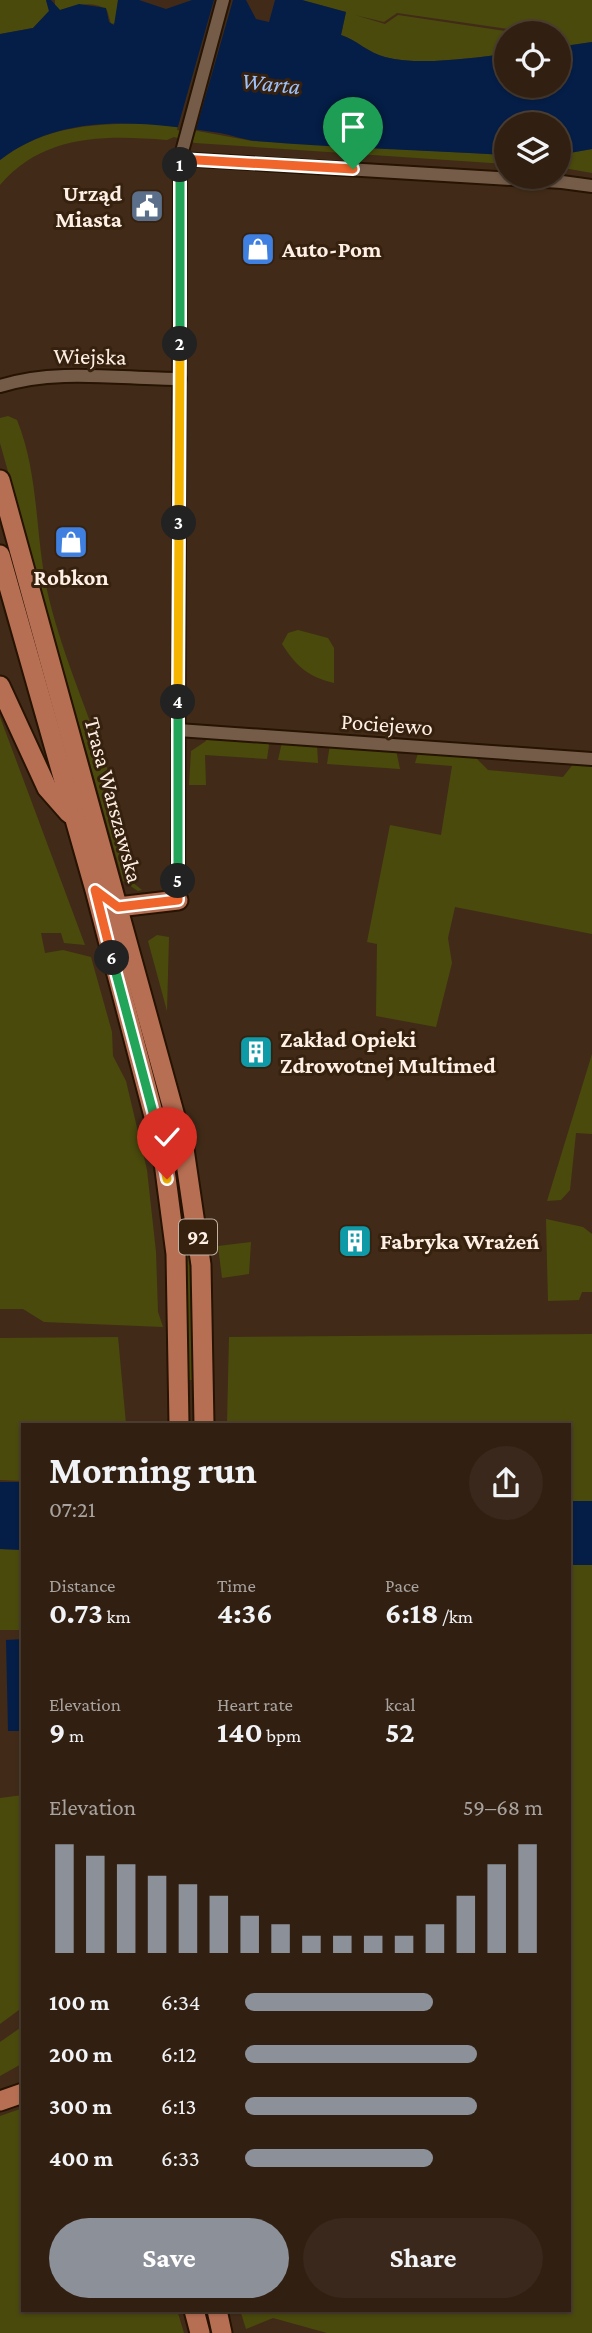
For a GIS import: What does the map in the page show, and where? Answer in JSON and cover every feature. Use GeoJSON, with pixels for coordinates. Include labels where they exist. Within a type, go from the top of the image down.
{"type":"FeatureCollection","features":[{"type":"Feature","properties":{"kind":"main road","name":"Trasa Warszawska"},"geometry":{"type":"LineString","coordinates":[[0,480],[173,1105],[192,1191],[201,1276],[204,1423]]}},
{"type":"Feature","properties":{"kind":"main road","name":"Trasa Warszawska"},"geometry":{"type":"LineString","coordinates":[[0,555],[150,1096],[167,1179],[176,1254],[179,1423]]}},
{"type":"Feature","properties":{"kind":"main road"},"geometry":{"type":"LineString","coordinates":[[0,686],[47,788],[74,819]]}},
{"type":"Feature","properties":{"kind":"main road"},"geometry":{"type":"LineString","coordinates":[[95,890],[118,907],[178,900]]}},
{"type":"Feature","properties":{"kind":"main road"},"geometry":{"type":"LineString","coordinates":[[0,2101],[21,2094]]}},
{"type":"Feature","properties":{"kind":"main road"},"geometry":{"type":"LineString","coordinates":[[195,2312],[200,2333]]}},
{"type":"Feature","properties":{"kind":"main road"},"geometry":{"type":"LineString","coordinates":[[217,2312],[222,2333]]}},
{"type":"Feature","properties":{"kind":"street"},"geometry":{"type":"LineString","coordinates":[[178,900],[180,159],[223,0]]}},
{"type":"Feature","properties":{"kind":"street"},"geometry":{"type":"LineString","coordinates":[[180,159],[592,186]]}},
{"type":"Feature","properties":{"kind":"street","name":"Wiejska"},"geometry":{"type":"LineString","coordinates":[[0,386],[24,379],[52,376],[180,379]]}},
{"type":"Feature","properties":{"kind":"street","name":"Pociejewo"},"geometry":{"type":"LineString","coordinates":[[178,730],[592,759]]}},
{"type":"Feature","properties":{"kind":"shaded area"},"geometry":{"type":"Polygon","coordinates":[[[0,0],[46,0],[49,11],[33,28],[0,34],[0,0]]]}},
{"type":"Feature","properties":{"kind":"shaded area"},"geometry":{"type":"Polygon","coordinates":[[[55,0],[118,0],[116,23],[111,24],[107,10],[102,7],[84,4],[60,10],[55,7],[55,0]]]}},
{"type":"Feature","properties":{"kind":"shaded area"},"geometry":{"type":"Polygon","coordinates":[[[302,0],[592,0],[592,42],[571,45],[571,21],[494,21],[494,27],[397,13],[384,22],[355,15],[385,24],[398,15],[494,29],[494,55],[445,60],[399,60],[379,55],[341,35],[346,12],[302,0]]]}},
{"type":"Feature","properties":{"kind":"shaded area"},"geometry":{"type":"Polygon","coordinates":[[[154,123],[252,141],[494,154],[494,163],[195,143],[174,137],[167,140],[121,138],[77,141],[56,147],[17,168],[0,185],[0,160],[18,148],[36,139],[73,128],[154,123]]]}},
{"type":"Feature","properties":{"kind":"shaded area"},"geometry":{"type":"Polygon","coordinates":[[[592,149],[592,173],[571,169],[571,153],[592,149]]]}},
{"type":"Feature","properties":{"kind":"shaded area"},"geometry":{"type":"Polygon","coordinates":[[[8,416],[17,420],[24,441],[33,483],[47,590],[67,659],[109,774],[101,775],[127,878],[142,890],[138,891],[123,881],[0,443],[0,418],[8,416]]]}},
{"type":"Feature","properties":{"kind":"shaded area"},"geometry":{"type":"Polygon","coordinates":[[[298,630],[328,638],[334,648],[334,683],[310,674],[287,652],[282,644],[288,633],[298,630]]]}},
{"type":"Feature","properties":{"kind":"shaded area"},"geometry":{"type":"Polygon","coordinates":[[[0,717],[85,945],[64,943],[61,933],[41,933],[45,953],[63,950],[91,957],[112,1032],[113,1056],[126,1081],[147,1170],[156,1252],[158,1312],[163,1327],[44,1322],[23,1309],[0,1309],[0,717]]]}},
{"type":"Feature","properties":{"kind":"shaded area"},"geometry":{"type":"Polygon","coordinates":[[[206,737],[266,740],[269,745],[267,759],[205,755],[206,785],[189,785],[191,751],[206,741],[206,737]]]}},
{"type":"Feature","properties":{"kind":"shaded area"},"geometry":{"type":"Polygon","coordinates":[[[282,742],[317,744],[318,763],[278,760],[282,742]]]}},
{"type":"Feature","properties":{"kind":"shaded area"},"geometry":{"type":"Polygon","coordinates":[[[330,744],[396,750],[400,769],[327,764],[330,744]]]}},
{"type":"Feature","properties":{"kind":"shaded area"},"geometry":{"type":"Polygon","coordinates":[[[418,753],[474,756],[488,770],[563,777],[574,763],[592,765],[592,934],[455,907],[448,938],[452,963],[436,1027],[376,1016],[377,944],[367,942],[390,825],[441,835],[452,766],[415,763],[418,753]]]}},
{"type":"Feature","properties":{"kind":"shaded area"},"geometry":{"type":"Polygon","coordinates":[[[157,935],[169,937],[167,1011],[148,941],[157,935]]]}},
{"type":"Feature","properties":{"kind":"shaded area"},"geometry":{"type":"Polygon","coordinates":[[[592,1054],[592,1134],[576,1133],[570,1190],[561,1200],[547,1201],[592,1054]]]}},
{"type":"Feature","properties":{"kind":"shaded area"},"geometry":{"type":"Polygon","coordinates":[[[184,1219],[192,1242],[196,1380],[187,1380],[184,1219]]]}},
{"type":"Feature","properties":{"kind":"shaded area"},"geometry":{"type":"Polygon","coordinates":[[[546,1219],[583,1227],[592,1234],[592,1292],[582,1292],[579,1300],[548,1301],[546,1219]]]}},
{"type":"Feature","properties":{"kind":"shaded area"},"geometry":{"type":"Polygon","coordinates":[[[251,1242],[249,1274],[222,1278],[218,1246],[251,1242]]]}},
{"type":"Feature","properties":{"kind":"shaded area"},"geometry":{"type":"Polygon","coordinates":[[[592,1334],[592,1501],[571,1501],[571,1423],[227,1423],[229,1337],[592,1334]]]}},
{"type":"Feature","properties":{"kind":"shaded area"},"geometry":{"type":"Polygon","coordinates":[[[118,1337],[126,1423],[21,1423],[21,1481],[0,1480],[0,1338],[118,1337]]]}},
{"type":"Feature","properties":{"kind":"shaded area"},"geometry":{"type":"Polygon","coordinates":[[[0,1549],[21,1550],[21,1630],[0,1630],[0,1549]]]}},
{"type":"Feature","properties":{"kind":"shaded area"},"geometry":{"type":"Polygon","coordinates":[[[571,1565],[592,1565],[592,2333],[327,2333],[273,2318],[246,2329],[241,2312],[571,2312],[571,1565]]]}},
{"type":"Feature","properties":{"kind":"shaded area"},"geometry":{"type":"Polygon","coordinates":[[[21,1795],[21,2008],[0,2024],[0,1798],[21,1795]]]}},
{"type":"Feature","properties":{"kind":"shaded area"},"geometry":{"type":"Polygon","coordinates":[[[21,2027],[21,2064],[0,2076],[0,2042],[21,2027]]]}},
{"type":"Feature","properties":{"kind":"shaded area"},"geometry":{"type":"Polygon","coordinates":[[[21,2109],[21,2312],[178,2312],[184,2333],[0,2333],[0,2116],[21,2109]]]}},
{"type":"Feature","properties":{"kind":"water","name":"Warta"},"geometry":{"type":"Polygon","coordinates":[[[46,0],[51,0],[60,10],[79,4],[106,8],[109,22],[114,25],[118,0],[139,0],[166,9],[192,0],[246,0],[256,19],[269,22],[275,0],[302,0],[346,12],[341,35],[385,57],[429,61],[494,55],[494,98],[571,98],[571,45],[592,42],[592,149],[571,153],[571,112],[494,112],[494,154],[256,141],[220,133],[163,126],[106,124],[51,134],[25,144],[0,160],[0,34],[33,28],[49,11],[46,0]]]}},
{"type":"Feature","properties":{"kind":"water"},"geometry":{"type":"Polygon","coordinates":[[[0,1482],[21,1482],[21,1550],[0,1549],[0,1482]]]}},
{"type":"Feature","properties":{"kind":"water"},"geometry":{"type":"Polygon","coordinates":[[[571,1501],[592,1501],[592,1565],[571,1565],[571,1501]]]}},
{"type":"Feature","properties":{"kind":"water"},"geometry":{"type":"Polygon","coordinates":[[[21,1639],[21,1731],[8,1731],[6,1640],[21,1639]]]}},
{"type":"Feature","properties":{"kind":"pier"},"geometry":{"type":"Polygon","coordinates":[[[214,0],[233,0],[195,133],[177,130],[214,0]]]}},
{"type":"Feature","properties":{"kind":"place","name":"Urząd Miasta"},"geometry":{"type":"Point","coordinates":[147,206]}},
{"type":"Feature","properties":{"kind":"place","name":"Auto-Pom"},"geometry":{"type":"Point","coordinates":[258,249]}},
{"type":"Feature","properties":{"kind":"place","name":"Robkon"},"geometry":{"type":"Point","coordinates":[71,542]}},
{"type":"Feature","properties":{"kind":"place","name":"Zakład Opieki Zdrowotnej Multimed"},"geometry":{"type":"Point","coordinates":[256,1052]}},
{"type":"Feature","properties":{"kind":"place","name":"Fabryka Wrażeń"},"geometry":{"type":"Point","coordinates":[355,1241]}},
{"type":"Feature","properties":{"kind":"route"},"geometry":{"type":"LineString","coordinates":[[167,1179],[150,1096],[95,890],[118,907],[178,900],[182,286],[180,159],[353,169]]}}]}
